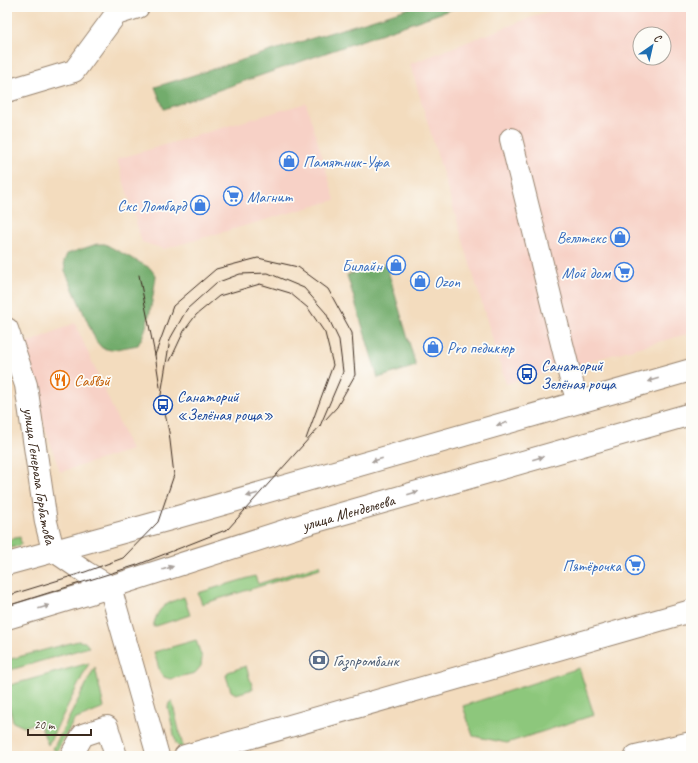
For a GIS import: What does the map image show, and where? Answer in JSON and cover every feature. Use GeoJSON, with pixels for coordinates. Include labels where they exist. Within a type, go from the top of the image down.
{"type":"FeatureCollection","features":[{"type":"Feature","properties":{"kind":"main road"},"geometry":{"type":"LineString","coordinates":[[7,91],[74,71],[116,14],[138,7]]}},
{"type":"Feature","properties":{"kind":"main road"},"geometry":{"type":"LineString","coordinates":[[511,139],[570,376],[578,402]]}},
{"type":"Feature","properties":{"kind":"main road","name":"улица Генерала Горбатова"},"geometry":{"type":"LineString","coordinates":[[7,329],[26,385],[46,522],[53,550],[110,587]]}},
{"type":"Feature","properties":{"kind":"main road"},"geometry":{"type":"LineString","coordinates":[[7,564],[53,550],[167,520],[691,370]]}},
{"type":"Feature","properties":{"kind":"main road","name":"улица Менделеева"},"geometry":{"type":"LineString","coordinates":[[7,618],[110,587],[306,524],[691,414]]}},
{"type":"Feature","properties":{"kind":"main road"},"geometry":{"type":"LineString","coordinates":[[110,587],[158,756]]}},
{"type":"Feature","properties":{"kind":"main road"},"geometry":{"type":"LineString","coordinates":[[185,756],[691,611]]}},
{"type":"Feature","properties":{"kind":"main road"},"geometry":{"type":"LineString","coordinates":[[71,756],[83,735],[107,727],[116,756]]}},
{"type":"Feature","properties":{"kind":"main road"},"geometry":{"type":"LineString","coordinates":[[636,756],[691,743]]}},
{"type":"Feature","properties":{"kind":"shaded area"},"geometry":{"type":"Polygon","coordinates":[[[565,7],[691,7],[691,333],[506,384],[410,64],[540,14],[565,7]]]}},
{"type":"Feature","properties":{"kind":"shaded area"},"geometry":{"type":"Polygon","coordinates":[[[306,103],[335,200],[164,249],[142,242],[117,159],[306,103]]]}},
{"type":"Feature","properties":{"kind":"shaded area"},"geometry":{"type":"Polygon","coordinates":[[[75,323],[131,450],[60,472],[18,347],[75,323]]]}},
{"type":"Feature","properties":{"kind":"green space"},"geometry":{"type":"Polygon","coordinates":[[[413,7],[458,7],[164,109],[155,87],[413,7]]]}},
{"type":"Feature","properties":{"kind":"green space"},"geometry":{"type":"Polygon","coordinates":[[[97,244],[105,244],[150,268],[156,276],[148,321],[138,345],[111,350],[102,348],[96,341],[65,271],[64,261],[67,254],[97,244]]]}},
{"type":"Feature","properties":{"kind":"green space"},"geometry":{"type":"Polygon","coordinates":[[[386,264],[416,366],[378,378],[347,275],[386,264]]]}},
{"type":"Feature","properties":{"kind":"green space"},"geometry":{"type":"Polygon","coordinates":[[[20,537],[21,544],[7,549],[7,540],[20,537]]]}},
{"type":"Feature","properties":{"kind":"green space"},"geometry":{"type":"Polygon","coordinates":[[[319,565],[320,568],[202,604],[198,593],[255,576],[258,584],[319,565]]]}},
{"type":"Feature","properties":{"kind":"green space"},"geometry":{"type":"Polygon","coordinates":[[[184,597],[190,615],[153,627],[157,614],[163,607],[184,597]]]}},
{"type":"Feature","properties":{"kind":"green space"},"geometry":{"type":"Polygon","coordinates":[[[196,640],[202,658],[201,666],[195,673],[170,679],[164,677],[160,672],[154,652],[196,640]]]}},
{"type":"Feature","properties":{"kind":"green space"},"geometry":{"type":"Polygon","coordinates":[[[78,641],[85,642],[89,647],[7,671],[7,660],[78,641]]]}},
{"type":"Feature","properties":{"kind":"green space"},"geometry":{"type":"Polygon","coordinates":[[[89,663],[48,745],[39,722],[24,727],[13,722],[9,705],[7,706],[7,686],[89,663]]]}},
{"type":"Feature","properties":{"kind":"green space"},"geometry":{"type":"Polygon","coordinates":[[[246,666],[253,689],[236,694],[231,691],[226,676],[228,672],[246,666]]]}},
{"type":"Feature","properties":{"kind":"green space"},"geometry":{"type":"Polygon","coordinates":[[[95,667],[104,708],[74,720],[57,751],[53,749],[95,667]]]}},
{"type":"Feature","properties":{"kind":"green space"},"geometry":{"type":"Polygon","coordinates":[[[579,668],[594,715],[507,743],[473,736],[463,706],[579,668]]]}},
{"type":"Feature","properties":{"kind":"green space"},"geometry":{"type":"Polygon","coordinates":[[[172,701],[183,747],[179,747],[176,744],[168,707],[169,703],[172,701]]]}},
{"type":"Feature","properties":{"kind":"tram line"},"geometry":{"type":"LineString","coordinates":[[160,387],[155,355],[173,306],[216,269],[258,258],[298,267],[328,289],[352,333],[355,375],[337,407],[325,420]]}},
{"type":"Feature","properties":{"kind":"tram line"},"geometry":{"type":"LineString","coordinates":[[7,596],[85,572],[123,558],[158,522],[174,475],[169,432],[161,395],[170,339],[187,309],[216,283],[240,274],[268,273],[304,288],[326,313],[339,340],[343,372],[320,426],[228,529],[137,565],[7,606]]}},
{"type":"Feature","properties":{"kind":"tram line"},"geometry":{"type":"LineString","coordinates":[[139,275],[155,355]]}},
{"type":"Feature","properties":{"kind":"tram line"},"geometry":{"type":"LineString","coordinates":[[170,361],[184,331],[196,315],[219,296],[260,284],[290,293],[308,308],[325,333],[333,365],[306,439]]}},
{"type":"Feature","properties":{"kind":"place","name":"Памятник-Уфа"},"geometry":{"type":"Point","coordinates":[289,161]}},
{"type":"Feature","properties":{"kind":"place","name":"Магнит"},"geometry":{"type":"Point","coordinates":[233,196]}},
{"type":"Feature","properties":{"kind":"place","name":"Скс Ломбард"},"geometry":{"type":"Point","coordinates":[200,205]}},
{"type":"Feature","properties":{"kind":"place","name":"Веллтекс"},"geometry":{"type":"Point","coordinates":[620,237]}},
{"type":"Feature","properties":{"kind":"place","name":"Билайн"},"geometry":{"type":"Point","coordinates":[396,265]}},
{"type":"Feature","properties":{"kind":"place","name":"Мой дом"},"geometry":{"type":"Point","coordinates":[624,272]}},
{"type":"Feature","properties":{"kind":"place","name":"Ozon"},"geometry":{"type":"Point","coordinates":[420,281]}},
{"type":"Feature","properties":{"kind":"place","name":"Pro педикюр"},"geometry":{"type":"Point","coordinates":[433,347]}},
{"type":"Feature","properties":{"kind":"place","name":"Санаторий Зелёная роща"},"geometry":{"type":"Point","coordinates":[527,374]}},
{"type":"Feature","properties":{"kind":"place","name":"Сабвэй"},"geometry":{"type":"Point","coordinates":[60,380]}},
{"type":"Feature","properties":{"kind":"place","name":"Санаторий «Зелёная роща»"},"geometry":{"type":"Point","coordinates":[163,405]}},
{"type":"Feature","properties":{"kind":"place","name":"Пятёрочка"},"geometry":{"type":"Point","coordinates":[635,565]}},
{"type":"Feature","properties":{"kind":"place","name":"Газпромбанк"},"geometry":{"type":"Point","coordinates":[319,660]}}]}
